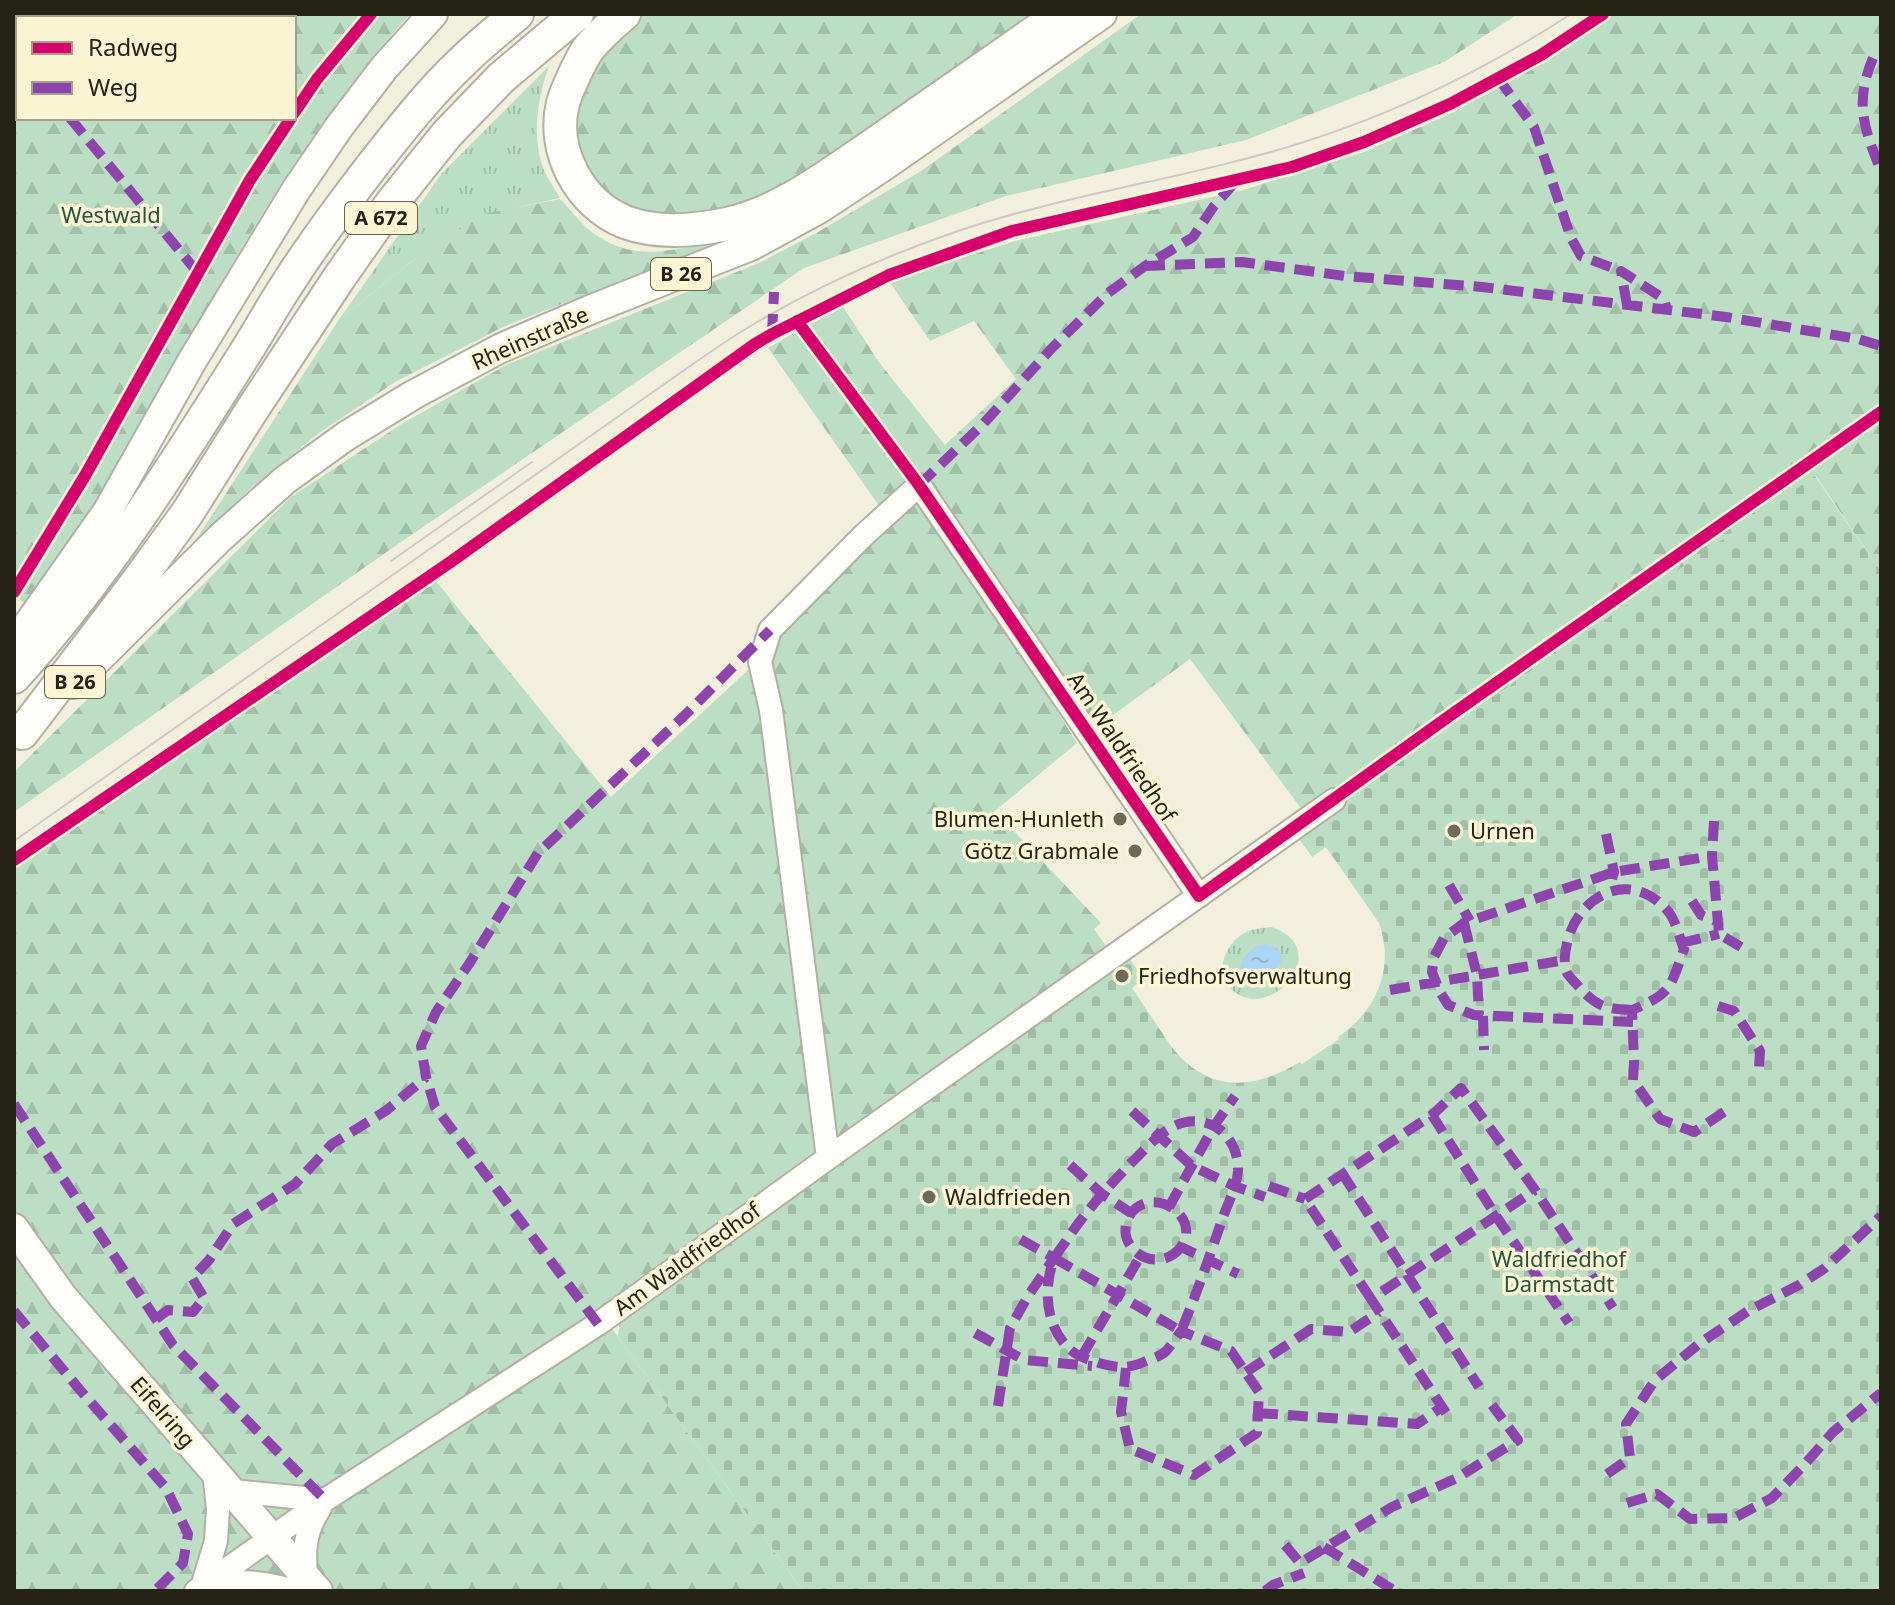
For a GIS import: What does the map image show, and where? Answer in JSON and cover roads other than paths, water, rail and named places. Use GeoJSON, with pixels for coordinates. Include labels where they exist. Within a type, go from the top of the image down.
{"type":"FeatureCollection","features":[{"type":"Feature","properties":{"kind":"highway","name":"A 672"},"geometry":{"type":"LineString","coordinates":[[14,677],[84,594],[130,530],[335,214],[432,93],[462,61],[517,14]]}},
{"type":"Feature","properties":{"kind":"highway","name":"A 672"},"geometry":{"type":"LineString","coordinates":[[18,737],[188,512],[282,364],[391,204],[447,134],[501,78],[577,14]]}},
{"type":"Feature","properties":{"kind":"highway"},"geometry":{"type":"LineString","coordinates":[[624,14],[588,49],[573,77],[562,104],[561,137],[570,170],[583,191],[600,208],[623,221],[653,230],[728,224],[761,213],[795,196],[953,91],[1061,14]]}},
{"type":"Feature","properties":{"kind":"main road"},"geometry":{"type":"LineString","coordinates":[[14,644],[107,512],[192,361],[296,190],[384,68],[433,14]]}},
{"type":"Feature","properties":{"kind":"main road","name":"Rheinstraße"},"geometry":{"type":"LineString","coordinates":[[18,737],[220,538],[285,480],[346,436],[413,395],[501,348],[751,246],[819,209],[1102,14]]}},
{"type":"Feature","properties":{"kind":"main road","name":"Eifelring"},"geometry":{"type":"LineString","coordinates":[[14,1228],[63,1297],[273,1538],[306,1586]]}},
{"type":"Feature","properties":{"kind":"street","name":"Am Waldfriedhof"},"geometry":{"type":"LineString","coordinates":[[828,1158],[771,710],[760,662],[770,630],[864,535],[919,485],[1199,896]]}},
{"type":"Feature","properties":{"kind":"street","name":"Am Waldfriedhof"},"geometry":{"type":"LineString","coordinates":[[199,1589],[325,1500],[598,1324],[1334,800]]}},
{"type":"Feature","properties":{"kind":"street"},"geometry":{"type":"LineString","coordinates":[[223,1481],[325,1500],[309,1527],[306,1539],[306,1586],[235,1581],[199,1589],[216,1541],[223,1481]]}},
{"type":"Feature","properties":{"kind":"water"},"geometry":{"type":"Polygon","coordinates":[[[1267,944],[1281,954],[1278,967],[1267,978],[1246,978],[1241,971],[1244,958],[1254,948],[1267,944]]]}},
{"type":"Feature","properties":{"kind":"tram line"},"geometry":{"type":"LineString","coordinates":[[14,841],[706,355],[799,299],[877,262],[958,231],[1044,206],[1261,155],[1339,130],[1442,87],[1508,53],[1571,14]]}},
{"type":"Feature","properties":{"kind":"tram line"},"geometry":{"type":"LineString","coordinates":[[391,561],[532,462]]}},
{"type":"Feature","properties":{"kind":"place","name":"Blumen-Hunleth"},"geometry":{"type":"Point","coordinates":[1120,819]}},
{"type":"Feature","properties":{"kind":"place","name":"Urnen"},"geometry":{"type":"Point","coordinates":[1454,831]}},
{"type":"Feature","properties":{"kind":"place","name":"Götz Grabmale"},"geometry":{"type":"Point","coordinates":[1135,851]}},
{"type":"Feature","properties":{"kind":"place","name":"Friedhofsverwaltung"},"geometry":{"type":"Point","coordinates":[1122,976]}},
{"type":"Feature","properties":{"kind":"place","name":"Waldfrieden"},"geometry":{"type":"Point","coordinates":[929,1197]}},
{"type":"Feature","properties":{"kind":"park label","name":"Westwald"},"geometry":{"type":"Point","coordinates":[111,215]}},
{"type":"Feature","properties":{"kind":"park label","name":"Waldfriedhof Darmstadt"},"geometry":{"type":"Point","coordinates":[1559,1272]}}]}
